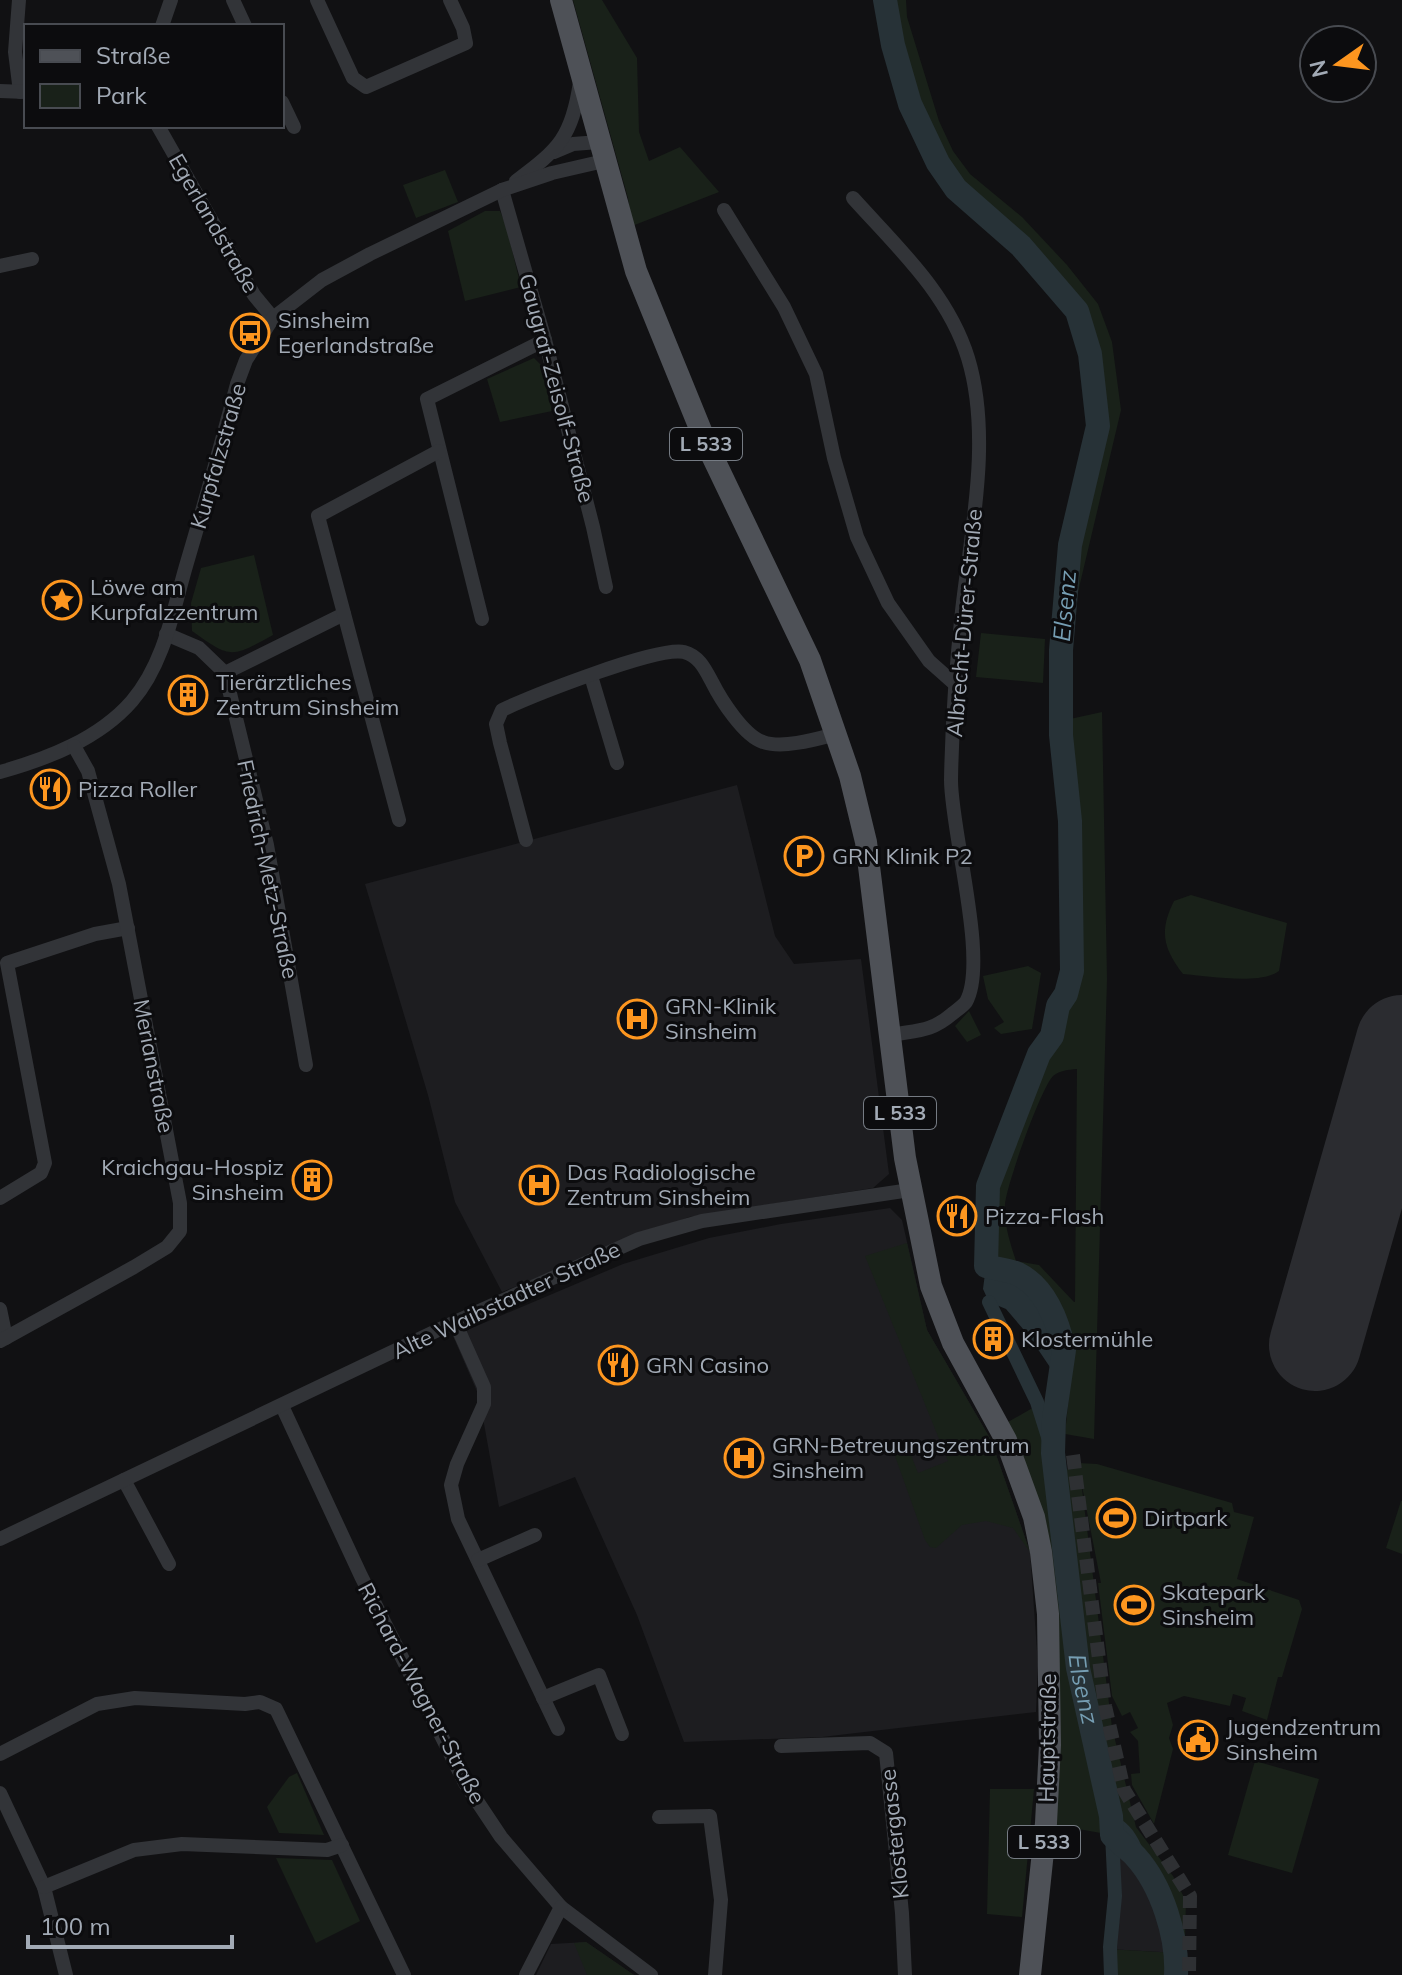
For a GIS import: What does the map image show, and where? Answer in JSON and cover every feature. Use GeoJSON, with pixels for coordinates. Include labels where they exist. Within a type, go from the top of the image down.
{"type":"FeatureCollection","features":[{"type":"Feature","properties":{"kind":"main road","name":"L 533"},"geometry":{"type":"LineString","coordinates":[[561,0],[636,271],[706,443],[790,616],[836,734],[866,842],[910,1190]]}},
{"type":"Feature","properties":{"kind":"main road","name":"Hauptstraße"},"geometry":{"type":"LineString","coordinates":[[910,1190],[931,1286],[944,1325],[1006,1440],[1034,1517],[1041,1552],[1048,1614],[1050,1745],[1046,1823],[1030,1975]]}},
{"type":"Feature","properties":{"kind":"street"},"geometry":{"type":"LineString","coordinates":[[0,91],[23,92],[15,52],[19,0]]}},
{"type":"Feature","properties":{"kind":"street"},"geometry":{"type":"LineString","coordinates":[[163,24],[171,0]]}},
{"type":"Feature","properties":{"kind":"street"},"geometry":{"type":"LineString","coordinates":[[233,0],[244,24]]}},
{"type":"Feature","properties":{"kind":"street"},"geometry":{"type":"LineString","coordinates":[[317,0],[353,78],[366,87],[466,43],[463,28],[450,0]]}},
{"type":"Feature","properties":{"kind":"street","name":"Kurpfalzstraße"},"geometry":{"type":"LineString","coordinates":[[554,152],[568,131],[576,109],[581,75]]}},
{"type":"Feature","properties":{"kind":"street"},"geometry":{"type":"LineString","coordinates":[[284,106],[294,127]]}},
{"type":"Feature","properties":{"kind":"street","name":"Egerlandstraße"},"geometry":{"type":"LineString","coordinates":[[159,128],[254,295],[273,318]]}},
{"type":"Feature","properties":{"kind":"street","name":"Kurpfalzstraße"},"geometry":{"type":"LineString","coordinates":[[502,190],[554,152],[573,144],[601,152]]}},
{"type":"Feature","properties":{"kind":"street","name":"Kurpfalzstraße"},"geometry":{"type":"LineString","coordinates":[[0,772],[74,746],[100,729],[132,701],[155,664],[237,384],[246,360],[273,318],[322,280],[370,254],[502,190],[601,152]]}},
{"type":"Feature","properties":{"kind":"street","name":"Gaugraf-Zeisolf-Straße"},"geometry":{"type":"LineString","coordinates":[[502,190],[545,340],[606,587]]}},
{"type":"Feature","properties":{"kind":"street","name":"Albrecht-Dürer-Straße"},"geometry":{"type":"LineString","coordinates":[[853,198],[928,282],[954,321],[969,361],[978,420],[976,496],[956,685],[951,784],[970,921],[973,979],[965,1003],[935,1028],[891,1035]]}},
{"type":"Feature","properties":{"kind":"street"},"geometry":{"type":"LineString","coordinates":[[724,210],[784,307],[816,374],[834,458],[857,537],[888,603],[929,661],[956,685]]}},
{"type":"Feature","properties":{"kind":"street"},"geometry":{"type":"LineString","coordinates":[[0,266],[32,259]]}},
{"type":"Feature","properties":{"kind":"street"},"geometry":{"type":"LineString","coordinates":[[482,619],[427,399],[545,340]]}},
{"type":"Feature","properties":{"kind":"street"},"geometry":{"type":"LineString","coordinates":[[399,820],[318,516],[439,451]]}},
{"type":"Feature","properties":{"kind":"street"},"geometry":{"type":"LineString","coordinates":[[166,634],[199,648],[225,673],[344,614]]}},
{"type":"Feature","properties":{"kind":"street"},"geometry":{"type":"LineString","coordinates":[[526,840],[496,724],[502,710],[623,664],[667,652],[685,652],[701,662],[715,690],[740,725],[763,742],[801,743],[836,734]]}},
{"type":"Feature","properties":{"kind":"street","name":"Friedrich-Metz-Straße"},"geometry":{"type":"LineString","coordinates":[[225,673],[267,845],[306,1065]]}},
{"type":"Feature","properties":{"kind":"street"},"geometry":{"type":"LineString","coordinates":[[591,676],[617,763]]}},
{"type":"Feature","properties":{"kind":"street","name":"Merianstraße"},"geometry":{"type":"LineString","coordinates":[[3,1339],[167,1247],[180,1231],[180,1203],[119,884],[88,771],[74,746]]}},
{"type":"Feature","properties":{"kind":"street"},"geometry":{"type":"LineString","coordinates":[[0,1198],[41,1173],[45,1163],[7,963],[95,934],[128,928]]}},
{"type":"Feature","properties":{"kind":"street","name":"Alte Waibstadter Straße"},"geometry":{"type":"LineString","coordinates":[[0,1539],[455,1322],[655,1233],[702,1221],[910,1190]]}},
{"type":"Feature","properties":{"kind":"street"},"geometry":{"type":"LineString","coordinates":[[0,1309],[3,1339]]}},
{"type":"Feature","properties":{"kind":"street"},"geometry":{"type":"LineString","coordinates":[[455,1322],[484,1387],[482,1412],[457,1464],[451,1485],[458,1519],[558,1729]]}},
{"type":"Feature","properties":{"kind":"street","name":"Richard-Wagner-Straße"},"geometry":{"type":"LineString","coordinates":[[282,1406],[451,1759],[501,1837],[561,1907],[651,1975]]}},
{"type":"Feature","properties":{"kind":"street"},"geometry":{"type":"LineString","coordinates":[[124,1480],[169,1564]]}},
{"type":"Feature","properties":{"kind":"street"},"geometry":{"type":"LineString","coordinates":[[478,1560],[535,1535]]}},
{"type":"Feature","properties":{"kind":"street"},"geometry":{"type":"LineString","coordinates":[[543,1698],[599,1675],[622,1734]]}},
{"type":"Feature","properties":{"kind":"street"},"geometry":{"type":"LineString","coordinates":[[0,1754],[97,1704],[135,1698],[245,1704],[260,1702],[276,1709],[404,1975]]}},
{"type":"Feature","properties":{"kind":"street","name":"Klostergasse"},"geometry":{"type":"LineString","coordinates":[[781,1746],[870,1743],[886,1753],[905,1975]]}},
{"type":"Feature","properties":{"kind":"street"},"geometry":{"type":"LineString","coordinates":[[0,1793],[44,1887],[66,1975]]}},
{"type":"Feature","properties":{"kind":"street"},"geometry":{"type":"LineString","coordinates":[[659,1817],[710,1816],[721,1900],[715,1975]]}},
{"type":"Feature","properties":{"kind":"street"},"geometry":{"type":"LineString","coordinates":[[44,1887],[134,1850],[182,1844],[327,1850],[342,1845]]}},
{"type":"Feature","properties":{"kind":"street"},"geometry":{"type":"LineString","coordinates":[[526,1975],[561,1907]]}},
{"type":"Feature","properties":{"kind":"shaded area","name":"GRN-Klinik Sinsheim"},"geometry":{"type":"Polygon","coordinates":[[[737,785],[775,936],[794,964],[861,959],[889,1174],[873,1188],[689,1217],[502,1292],[455,1202],[428,1095],[365,884],[737,785]]]}},
{"type":"Feature","properties":{"kind":"shaded area","name":"GRN-Betreuungszentrum Sinsheim"},"geometry":{"type":"Polygon","coordinates":[[[890,1208],[902,1220],[927,1330],[991,1440],[1030,1552],[1038,1665],[1036,1712],[822,1737],[684,1742],[637,1615],[575,1477],[499,1507],[479,1396],[453,1336],[623,1264],[709,1238],[890,1208]]]}},
{"type":"Feature","properties":{"kind":"shaded area"},"geometry":{"type":"Polygon","coordinates":[[[986,1266],[1020,1275],[1047,1300],[1064,1350],[1060,1382],[1029,1336],[1006,1309],[989,1302],[983,1289],[986,1266]]]}},
{"type":"Feature","properties":{"kind":"shaded area"},"geometry":{"type":"Polygon","coordinates":[[[1111,1816],[1129,1826],[1136,1835],[1156,1890],[1137,1858],[1112,1835],[1111,1816]]]}},
{"type":"Feature","properties":{"kind":"shaded area"},"geometry":{"type":"Polygon","coordinates":[[[1112,1835],[1137,1857],[1156,1890],[1170,1922],[1177,1953],[1107,1949],[1113,1893],[1112,1835]]]}},
{"type":"Feature","properties":{"kind":"shaded area"},"geometry":{"type":"Polygon","coordinates":[[[586,1942],[634,1975],[536,1975],[551,1944],[586,1942]]]}},
{"type":"Feature","properties":{"kind":"green space"},"geometry":{"type":"Polygon","coordinates":[[[573,0],[602,0],[637,58],[639,132],[649,161],[680,147],[719,192],[632,226],[628,198],[573,0]]]}},
{"type":"Feature","properties":{"kind":"green space"},"geometry":{"type":"Polygon","coordinates":[[[876,0],[906,0],[907,17],[939,121],[953,151],[970,174],[1022,217],[1067,265],[1098,304],[1112,342],[1121,410],[1075,605],[1069,666],[1070,719],[1102,712],[1107,979],[1094,1439],[1065,1434],[1075,1336],[1062,1340],[1049,1308],[1036,1288],[1016,1275],[985,1264],[981,1226],[993,1143],[1033,1054],[1063,972],[1067,899],[1066,826],[1054,690],[1055,609],[1096,426],[1086,352],[1075,313],[1021,250],[952,190],[918,127],[887,44],[876,0]],[[1077,1069],[1053,1076],[1048,1084],[1025,1138],[1005,1205],[1006,1226],[1016,1261],[1039,1265],[1075,1302],[1077,1069]]]}},
{"type":"Feature","properties":{"kind":"green space"},"geometry":{"type":"Polygon","coordinates":[[[445,170],[458,202],[416,218],[403,185],[445,170]]]}},
{"type":"Feature","properties":{"kind":"green space"},"geometry":{"type":"Polygon","coordinates":[[[485,211],[500,211],[521,287],[465,301],[448,231],[485,211]]]}},
{"type":"Feature","properties":{"kind":"green space"},"geometry":{"type":"Polygon","coordinates":[[[534,358],[541,365],[552,411],[500,422],[487,379],[534,358]]]}},
{"type":"Feature","properties":{"kind":"green space"},"geometry":{"type":"Polygon","coordinates":[[[254,555],[273,635],[239,651],[224,651],[192,631],[191,603],[201,568],[254,555]]]}},
{"type":"Feature","properties":{"kind":"green space"},"geometry":{"type":"Polygon","coordinates":[[[981,633],[1045,639],[1043,683],[976,677],[981,633]]]}},
{"type":"Feature","properties":{"kind":"green space"},"geometry":{"type":"Polygon","coordinates":[[[1191,895],[1287,923],[1279,971],[1247,979],[1183,974],[1167,947],[1165,930],[1174,901],[1191,895]]]}},
{"type":"Feature","properties":{"kind":"green space"},"geometry":{"type":"Polygon","coordinates":[[[1028,966],[1041,973],[1032,1029],[1001,1034],[994,1028],[1004,1022],[988,999],[983,976],[1028,966]]]}},
{"type":"Feature","properties":{"kind":"green space"},"geometry":{"type":"Polygon","coordinates":[[[969,1011],[981,1035],[967,1042],[955,1026],[969,1011]]]}},
{"type":"Feature","properties":{"kind":"green space"},"geometry":{"type":"Polygon","coordinates":[[[907,1243],[927,1330],[991,1440],[1030,1552],[1013,1528],[986,1521],[962,1525],[936,1548],[930,1547],[925,1540],[895,1456],[909,1450],[918,1473],[948,1461],[865,1256],[907,1243]]]}},
{"type":"Feature","properties":{"kind":"green space"},"geometry":{"type":"Polygon","coordinates":[[[1036,1406],[1053,1478],[1078,1463],[1097,1464],[1232,1503],[1234,1512],[1254,1517],[1237,1579],[1299,1600],[1302,1609],[1282,1677],[1278,1677],[1267,1720],[1242,1711],[1246,1698],[1233,1694],[1230,1706],[1184,1696],[1167,1703],[1173,1725],[1169,1738],[1173,1749],[1154,1824],[1132,1785],[1131,1774],[1140,1773],[1138,1741],[1130,1732],[1138,1728],[1130,1712],[1122,1716],[1112,1696],[1098,1583],[1101,1583],[1081,1481],[1112,1727],[1136,1827],[1173,1876],[1186,1901],[1184,1975],[1109,1975],[1107,1949],[1177,1953],[1152,1875],[1133,1836],[1110,1814],[1112,1835],[1050,1824],[1057,1689],[1008,1422],[1036,1406]]]}},
{"type":"Feature","properties":{"kind":"green space"},"geometry":{"type":"Polygon","coordinates":[[[1402,1501],[1402,1554],[1386,1548],[1402,1501]]]}},
{"type":"Feature","properties":{"kind":"green space"},"geometry":{"type":"Polygon","coordinates":[[[1255,1761],[1319,1779],[1292,1873],[1228,1855],[1255,1761]]]}},
{"type":"Feature","properties":{"kind":"green space"},"geometry":{"type":"Polygon","coordinates":[[[297,1773],[324,1835],[279,1833],[267,1807],[289,1777],[297,1773]]]}},
{"type":"Feature","properties":{"kind":"green space"},"geometry":{"type":"Polygon","coordinates":[[[990,1789],[1034,1789],[1022,1917],[987,1914],[990,1789]]]}},
{"type":"Feature","properties":{"kind":"green space"},"geometry":{"type":"Polygon","coordinates":[[[276,1858],[332,1860],[360,1921],[316,1943],[276,1858]]]}},
{"type":"Feature","properties":{"kind":"green space"},"geometry":{"type":"Polygon","coordinates":[[[586,1942],[634,1975],[587,1975],[574,1943],[586,1942]]]}},
{"type":"Feature","properties":{"kind":"waterway","name":"Elsenz"},"geometry":{"type":"LineString","coordinates":[[885,0],[893,45],[910,104],[938,163],[956,189],[1021,246],[1077,311],[1090,354],[1098,426],[1070,545],[1061,650],[1061,735],[1070,821],[1072,971],[1066,994],[1058,1006],[1052,1036],[1039,1054],[988,1186],[986,1266],[1018,1274],[1036,1288],[1054,1317],[1064,1350],[1054,1419],[1053,1453],[1078,1668],[1111,1816],[1112,1835],[1136,1857],[1161,1897],[1171,1929],[1176,1975]]}},
{"type":"Feature","properties":{"kind":"waterway"},"geometry":{"type":"LineString","coordinates":[[989,1302],[1037,1402],[1053,1453]]}},
{"type":"Feature","properties":{"kind":"waterway"},"geometry":{"type":"LineString","coordinates":[[1111,1975],[1110,1947],[1115,1896],[1112,1835]]}},
{"type":"Feature","properties":{"kind":"runway"},"geometry":{"type":"LineString","coordinates":[[1315,1345],[1402,1041]]}},
{"type":"Feature","properties":{"kind":"tunnel"},"geometry":{"type":"LineString","coordinates":[[1073,1455],[1105,1706],[1124,1790],[1190,1896],[1189,1975]]}},
{"type":"Feature","properties":{"kind":"place","name":"Sinsheim Egerlandstraße"},"geometry":{"type":"Point","coordinates":[250,333]}},
{"type":"Feature","properties":{"kind":"place","name":"Löwe am Kurpfalzzentrum"},"geometry":{"type":"Point","coordinates":[62,600]}},
{"type":"Feature","properties":{"kind":"place","name":"Tierärztliches Zentrum Sinsheim"},"geometry":{"type":"Point","coordinates":[188,695]}},
{"type":"Feature","properties":{"kind":"place","name":"Pizza Roller"},"geometry":{"type":"Point","coordinates":[50,789]}},
{"type":"Feature","properties":{"kind":"place","name":"GRN Klinik P2"},"geometry":{"type":"Point","coordinates":[804,856]}},
{"type":"Feature","properties":{"kind":"place","name":"GRN-Klinik Sinsheim"},"geometry":{"type":"Point","coordinates":[637,1019]}},
{"type":"Feature","properties":{"kind":"place","name":"Kraichgau-Hospiz Sinsheim"},"geometry":{"type":"Point","coordinates":[312,1180]}},
{"type":"Feature","properties":{"kind":"place","name":"Das Radiologische Zentrum Sinsheim"},"geometry":{"type":"Point","coordinates":[539,1185]}},
{"type":"Feature","properties":{"kind":"place","name":"Pizza-Flash"},"geometry":{"type":"Point","coordinates":[957,1216]}},
{"type":"Feature","properties":{"kind":"place","name":"Klostermühle"},"geometry":{"type":"Point","coordinates":[993,1339]}},
{"type":"Feature","properties":{"kind":"place","name":"GRN Casino"},"geometry":{"type":"Point","coordinates":[618,1365]}},
{"type":"Feature","properties":{"kind":"place","name":"GRN-Betreuungszentrum Sinsheim"},"geometry":{"type":"Point","coordinates":[744,1458]}},
{"type":"Feature","properties":{"kind":"place","name":"Dirtpark"},"geometry":{"type":"Point","coordinates":[1116,1518]}},
{"type":"Feature","properties":{"kind":"place","name":"Skatepark Sinsheim"},"geometry":{"type":"Point","coordinates":[1134,1605]}},
{"type":"Feature","properties":{"kind":"place","name":"Jugendzentrum Sinsheim"},"geometry":{"type":"Point","coordinates":[1198,1740]}}]}
